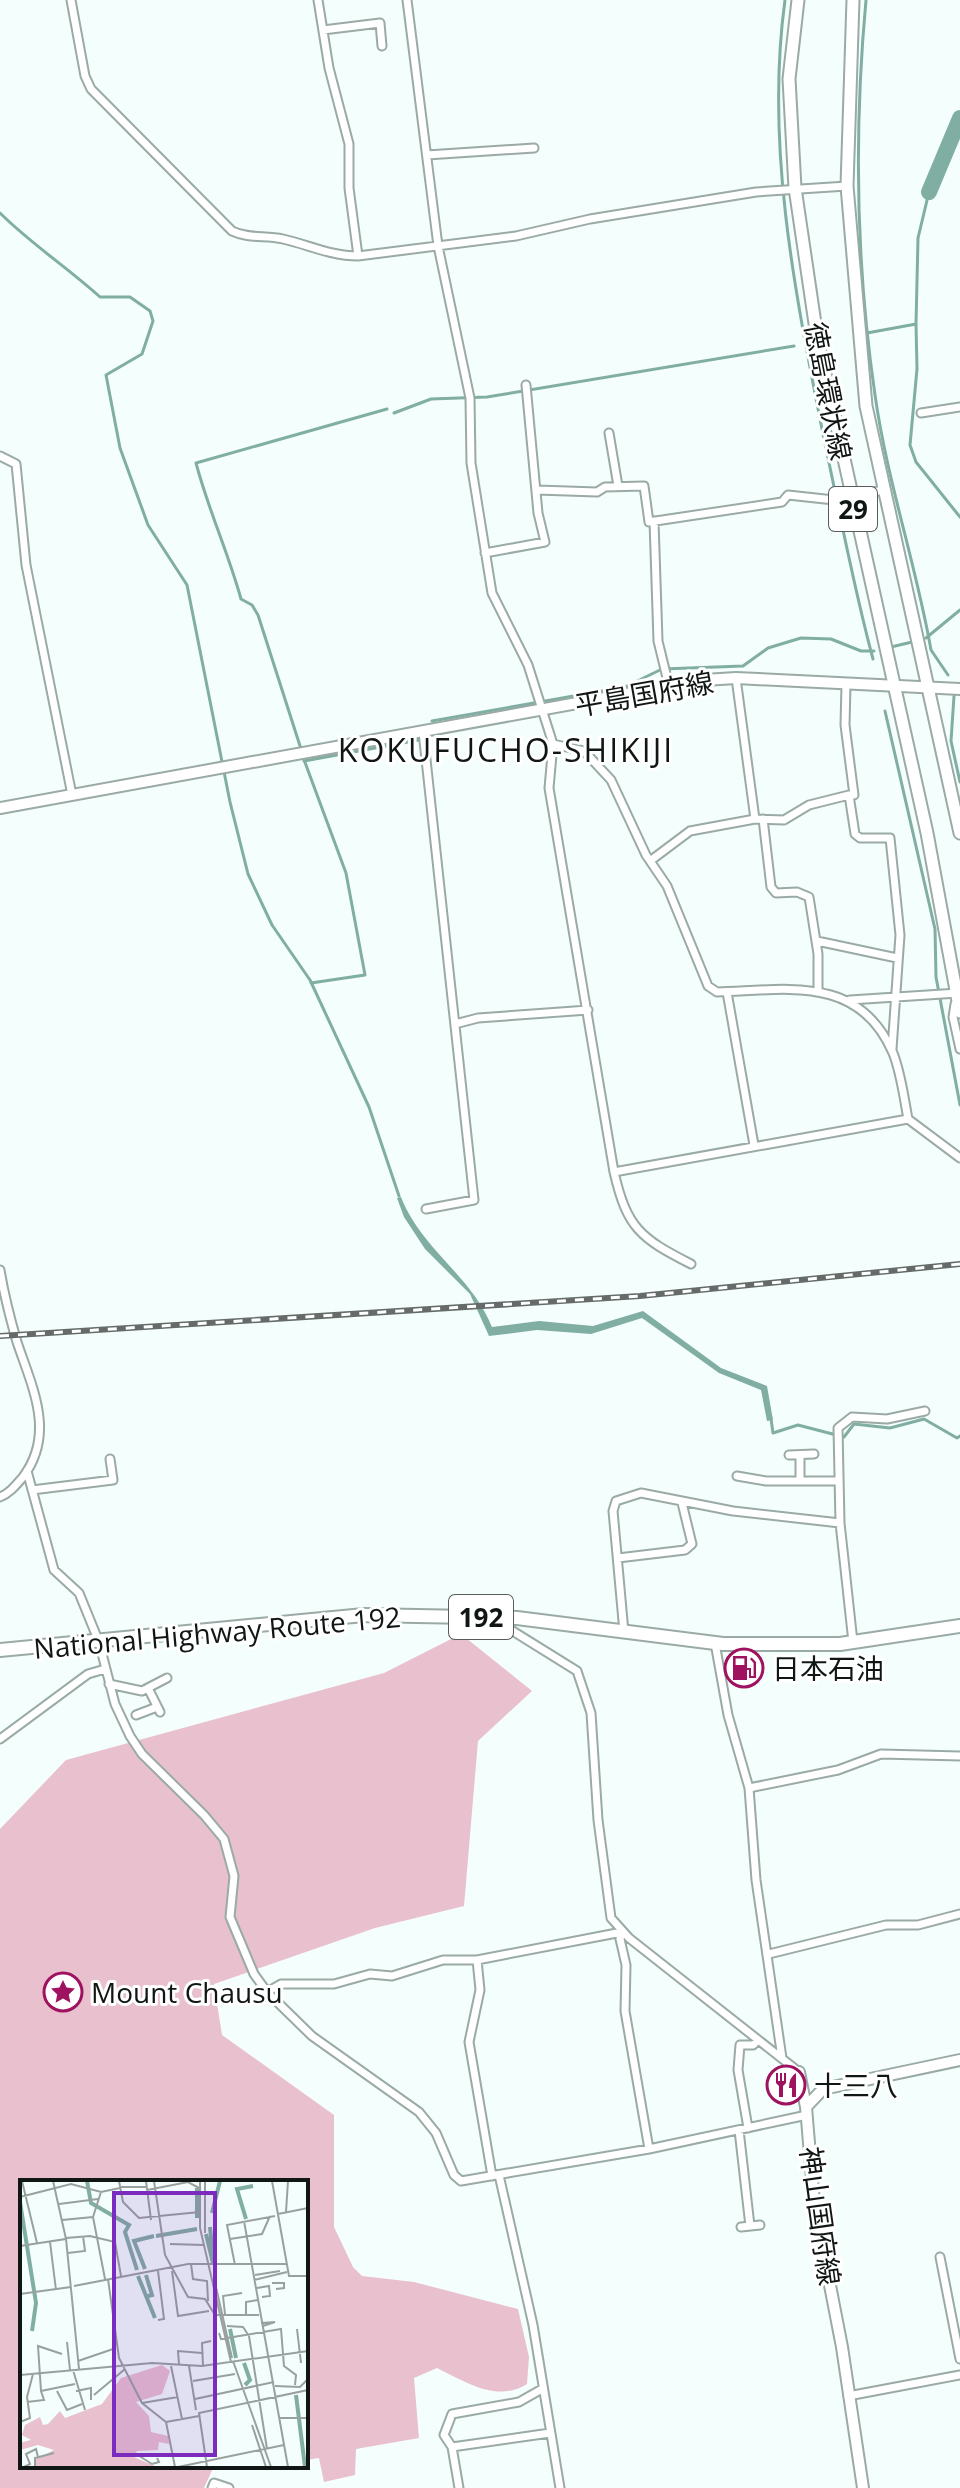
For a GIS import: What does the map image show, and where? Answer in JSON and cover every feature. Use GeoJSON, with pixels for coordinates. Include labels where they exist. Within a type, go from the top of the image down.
{"type":"FeatureCollection","features":[{"type":"Feature","properties":{"kind":"highway","name":"National Highway Route 192"},"geometry":{"type":"LineString","coordinates":[[0,1650],[364,1615],[489,1617],[715,1643],[853,1642],[960,1626]]}},
{"type":"Feature","properties":{"kind":"main road","name":"徳島環状線"},"geometry":{"type":"LineString","coordinates":[[798,0],[789,79],[787,188],[817,337],[841,499],[892,687],[927,833],[960,1012]]}},
{"type":"Feature","properties":{"kind":"main road","name":"徳島環状線"},"geometry":{"type":"LineString","coordinates":[[853,0],[847,186],[856,331],[866,406],[883,490],[960,833]]}},
{"type":"Feature","properties":{"kind":"main road","name":"平島国府線"},"geometry":{"type":"LineString","coordinates":[[0,808],[423,732],[542,706],[669,686],[736,678],[960,689]]}},
{"type":"Feature","properties":{"kind":"main road"},"geometry":{"type":"LineString","coordinates":[[799,2072],[823,2089],[960,2060]]}},
{"type":"Feature","properties":{"kind":"main road"},"geometry":{"type":"LineString","coordinates":[[799,2072],[806,2111]]}},
{"type":"Feature","properties":{"kind":"main road","name":"神山国府線"},"geometry":{"type":"LineString","coordinates":[[823,2089],[815,2094],[806,2111],[814,2203],[863,2488]]}},
{"type":"Feature","properties":{"kind":"street"},"geometry":{"type":"LineString","coordinates":[[71,0],[85,76],[91,89],[232,231],[243,236],[281,238],[339,256],[358,256],[516,236],[590,219],[787,188],[847,186]]}},
{"type":"Feature","properties":{"kind":"street"},"geometry":{"type":"LineString","coordinates":[[318,0],[349,144],[349,188],[358,256]]}},
{"type":"Feature","properties":{"kind":"street"},"geometry":{"type":"LineString","coordinates":[[407,0],[438,246],[470,396],[471,463],[492,593],[528,665],[553,744],[549,788],[614,1172],[624,1212],[662,1250],[691,1264]]}},
{"type":"Feature","properties":{"kind":"street"},"geometry":{"type":"LineString","coordinates":[[323,30],[380,23],[382,46]]}},
{"type":"Feature","properties":{"kind":"street"},"geometry":{"type":"LineString","coordinates":[[427,155],[534,148]]}},
{"type":"Feature","properties":{"kind":"street"},"geometry":{"type":"LineString","coordinates":[[485,553],[545,542],[526,388]]}},
{"type":"Feature","properties":{"kind":"street"},"geometry":{"type":"LineString","coordinates":[[921,413],[960,407]]}},
{"type":"Feature","properties":{"kind":"street"},"geometry":{"type":"LineString","coordinates":[[609,433],[618,486]]}},
{"type":"Feature","properties":{"kind":"street"},"geometry":{"type":"LineString","coordinates":[[0,456],[16,464],[21,508],[18,512],[26,565],[72,795]]}},
{"type":"Feature","properties":{"kind":"street"},"geometry":{"type":"LineString","coordinates":[[537,490],[597,492],[618,486],[644,486],[649,522],[782,502],[788,495],[841,499],[883,490]]}},
{"type":"Feature","properties":{"kind":"street"},"geometry":{"type":"LineString","coordinates":[[654,521],[658,641],[669,686]]}},
{"type":"Feature","properties":{"kind":"street"},"geometry":{"type":"LineString","coordinates":[[736,678],[771,887],[776,893],[797,892],[809,897],[817,941],[818,990]]}},
{"type":"Feature","properties":{"kind":"street"},"geometry":{"type":"LineString","coordinates":[[650,861],[690,831],[759,819],[784,820],[809,805],[854,795],[845,725],[846,685]]}},
{"type":"Feature","properties":{"kind":"street"},"geometry":{"type":"LineString","coordinates":[[423,732],[474,1200],[426,1209]]}},
{"type":"Feature","properties":{"kind":"street"},"geometry":{"type":"LineString","coordinates":[[553,744],[584,751],[597,763],[624,804],[650,861],[667,886],[708,986],[717,992],[818,990],[848,1000],[863,1008],[892,1051]]}},
{"type":"Feature","properties":{"kind":"street"},"geometry":{"type":"LineString","coordinates":[[849,795],[855,834],[860,838],[890,838],[900,935],[892,1051],[908,1119],[960,1158]]}},
{"type":"Feature","properties":{"kind":"street"},"geometry":{"type":"LineString","coordinates":[[817,941],[858,947],[897,958]]}},
{"type":"Feature","properties":{"kind":"street"},"geometry":{"type":"LineString","coordinates":[[727,992],[754,1145]]}},
{"type":"Feature","properties":{"kind":"street"},"geometry":{"type":"LineString","coordinates":[[848,1000],[958,993],[953,1017],[960,1049]]}},
{"type":"Feature","properties":{"kind":"street"},"geometry":{"type":"LineString","coordinates":[[455,1024],[478,1018],[588,1010]]}},
{"type":"Feature","properties":{"kind":"street"},"geometry":{"type":"LineString","coordinates":[[614,1172],[908,1119]]}},
{"type":"Feature","properties":{"kind":"street"},"geometry":{"type":"LineString","coordinates":[[0,1270],[11,1321],[35,1388],[40,1425],[39,1445],[27,1471],[16,1486],[0,1497]]}},
{"type":"Feature","properties":{"kind":"street"},"geometry":{"type":"LineString","coordinates":[[853,1642],[840,1523],[837,1429],[852,1417],[887,1419],[925,1411]]}},
{"type":"Feature","properties":{"kind":"street"},"geometry":{"type":"LineString","coordinates":[[789,1455],[814,1454]]}},
{"type":"Feature","properties":{"kind":"street"},"geometry":{"type":"LineString","coordinates":[[800,1455],[800,1481]]}},
{"type":"Feature","properties":{"kind":"street"},"geometry":{"type":"LineString","coordinates":[[32,1490],[113,1480],[110,1459]]}},
{"type":"Feature","properties":{"kind":"street"},"geometry":{"type":"LineString","coordinates":[[27,1471],[54,1570],[79,1593],[130,1736],[142,1754],[224,1839],[234,1876],[230,1917],[244,1956],[267,1992],[312,2036],[419,2112],[440,2140],[454,2175],[461,2181],[649,2149],[748,2128],[806,2111]]}},
{"type":"Feature","properties":{"kind":"street"},"geometry":{"type":"LineString","coordinates":[[737,1476],[838,1481]]}},
{"type":"Feature","properties":{"kind":"street"},"geometry":{"type":"LineString","coordinates":[[624,1632],[613,1511],[616,1501],[641,1493],[682,1503],[840,1523]]}},
{"type":"Feature","properties":{"kind":"street"},"geometry":{"type":"LineString","coordinates":[[618,1558],[685,1550],[692,1544],[682,1503]]}},
{"type":"Feature","properties":{"kind":"street"},"geometry":{"type":"LineString","coordinates":[[489,1617],[577,1671],[591,1713],[598,1820],[611,1918],[622,1932],[799,2072]]}},
{"type":"Feature","properties":{"kind":"street"},"geometry":{"type":"LineString","coordinates":[[715,1643],[728,1715],[749,1788],[756,1880],[782,2058]]}},
{"type":"Feature","properties":{"kind":"street"},"geometry":{"type":"LineString","coordinates":[[0,1739],[88,1674],[105,1669]]}},
{"type":"Feature","properties":{"kind":"street"},"geometry":{"type":"LineString","coordinates":[[109,1684],[142,1691],[167,1678]]}},
{"type":"Feature","properties":{"kind":"street"},"geometry":{"type":"LineString","coordinates":[[136,1715],[158,1710],[148,1688]]}},
{"type":"Feature","properties":{"kind":"street"},"geometry":{"type":"LineString","coordinates":[[749,1788],[838,1770],[881,1754],[960,1756]]}},
{"type":"Feature","properties":{"kind":"street"},"geometry":{"type":"LineString","coordinates":[[769,1954],[886,1925],[918,1925],[960,1914]]}},
{"type":"Feature","properties":{"kind":"street"},"geometry":{"type":"LineString","coordinates":[[267,1992],[281,1984],[334,1984],[370,1974],[392,1976],[443,1960],[477,1960],[622,1932]]}},
{"type":"Feature","properties":{"kind":"street"},"geometry":{"type":"LineString","coordinates":[[622,1932],[620,1939],[626,1965],[625,2011],[649,2149]]}},
{"type":"Feature","properties":{"kind":"street"},"geometry":{"type":"LineString","coordinates":[[477,1960],[480,1990],[469,2042],[496,2175],[533,2325],[560,2488]]}},
{"type":"Feature","properties":{"kind":"street"},"geometry":{"type":"LineString","coordinates":[[748,2128],[738,2070],[740,2045],[753,2045],[758,2040]]}},
{"type":"Feature","properties":{"kind":"street"},"geometry":{"type":"LineString","coordinates":[[739,2130],[746,2227],[760,2225]]}},
{"type":"Feature","properties":{"kind":"street"},"geometry":{"type":"LineString","coordinates":[[940,2257],[960,2359]]}},
{"type":"Feature","properties":{"kind":"street"},"geometry":{"type":"LineString","coordinates":[[848,2396],[960,2375]]}},
{"type":"Feature","properties":{"kind":"street"},"geometry":{"type":"LineString","coordinates":[[459,2488],[452,2447],[444,2435],[452,2414],[519,2402],[542,2389]]}},
{"type":"Feature","properties":{"kind":"street"},"geometry":{"type":"LineString","coordinates":[[452,2447],[550,2433]]}},
{"type":"Feature","properties":{"kind":"street"},"geometry":{"type":"LineString","coordinates":[[212,2488],[214,2483],[229,2488]]}},
{"type":"Feature","properties":{"kind":"shaded area"},"geometry":{"type":"Polygon","coordinates":[[[401,1197],[421,1232],[472,1292],[492,1327],[539,1321],[593,1326],[643,1311],[721,1368],[767,1386],[773,1420],[767,1421],[761,1390],[719,1373],[642,1318],[591,1334],[537,1330],[489,1336],[470,1294],[425,1249],[404,1217],[397,1198],[401,1197]]]}},
{"type":"Feature","properties":{"kind":"shaded area"},"geometry":{"type":"Polygon","coordinates":[[[461,1634],[532,1691],[478,1741],[464,1906],[375,1928],[214,1984],[222,2035],[334,2115],[334,2227],[353,2267],[362,2276],[414,2282],[518,2309],[529,2357],[527,2384],[516,2389],[493,2391],[437,2368],[414,2378],[419,2438],[356,2449],[355,2475],[324,2482],[319,2458],[308,2460],[308,2180],[20,2180],[20,2468],[213,2468],[204,2488],[0,2488],[0,1829],[66,1760],[384,1673],[461,1634]]]}},
{"type":"Feature","properties":{"kind":"waterway"},"geometry":{"type":"LineString","coordinates":[[785,0],[779,109],[781,164],[793,273],[823,434],[873,659]]}},
{"type":"Feature","properties":{"kind":"waterway"},"geometry":{"type":"LineString","coordinates":[[866,0],[860,98],[859,198],[869,346],[880,427],[931,650],[948,675]]}},
{"type":"Feature","properties":{"kind":"waterway"},"geometry":{"type":"LineString","coordinates":[[929,192],[960,118]]}},
{"type":"Feature","properties":{"kind":"waterway"},"geometry":{"type":"LineString","coordinates":[[867,333],[916,324],[918,238],[929,192]]}},
{"type":"Feature","properties":{"kind":"waterway"},"geometry":{"type":"LineString","coordinates":[[0,213],[100,297],[130,297],[150,311],[153,321],[142,354],[106,375],[120,448],[148,525],[187,585],[230,802],[248,874],[272,925],[310,980],[369,1107],[399,1196]]}},
{"type":"Feature","properties":{"kind":"waterway"},"geometry":{"type":"LineString","coordinates":[[916,324],[917,369],[910,445],[916,462],[960,517]]}},
{"type":"Feature","properties":{"kind":"waterway"},"geometry":{"type":"LineString","coordinates":[[394,413],[431,399],[487,397],[794,346]]}},
{"type":"Feature","properties":{"kind":"waterway"},"geometry":{"type":"LineString","coordinates":[[301,749],[258,615],[252,605],[241,599],[196,463],[387,409]]}},
{"type":"Feature","properties":{"kind":"waterway"},"geometry":{"type":"LineString","coordinates":[[926,638],[960,610]]}},
{"type":"Feature","properties":{"kind":"waterway"},"geometry":{"type":"LineString","coordinates":[[432,721],[625,687],[662,669],[743,666],[768,648],[801,638],[831,639],[861,651],[874,651]]}},
{"type":"Feature","properties":{"kind":"waterway"},"geometry":{"type":"LineString","coordinates":[[891,647],[912,642]]}},
{"type":"Feature","properties":{"kind":"waterway"},"geometry":{"type":"LineString","coordinates":[[954,696],[951,741],[960,782]]}},
{"type":"Feature","properties":{"kind":"waterway"},"geometry":{"type":"LineString","coordinates":[[885,711],[935,929],[936,977],[960,1105]]}},
{"type":"Feature","properties":{"kind":"waterway"},"geometry":{"type":"LineString","coordinates":[[304,761],[419,740]]}},
{"type":"Feature","properties":{"kind":"waterway"},"geometry":{"type":"LineString","coordinates":[[303,757],[346,873],[365,975],[311,983]]}},
{"type":"Feature","properties":{"kind":"waterway"},"geometry":{"type":"LineString","coordinates":[[771,1419],[773,1433],[798,1425],[844,1437],[854,1424],[890,1428],[924,1419],[957,1438],[960,1436]]}},
{"type":"Feature","properties":{"kind":"railway"},"geometry":{"type":"LineString","coordinates":[[0,1336],[640,1296],[960,1264]]}},
{"type":"Feature","properties":{"kind":"place","name":"日本石油"},"geometry":{"type":"Point","coordinates":[744,1668]}},
{"type":"Feature","properties":{"kind":"place","name":"Mount Chausu"},"geometry":{"type":"Point","coordinates":[63,1992]}},
{"type":"Feature","properties":{"kind":"place","name":"十三八"},"geometry":{"type":"Point","coordinates":[786,2085]}},
{"type":"Feature","properties":{"kind":"district","name":"KOKUFUCHO-SHIKIJI"},"geometry":{"type":"Point","coordinates":[506,749]}}]}
